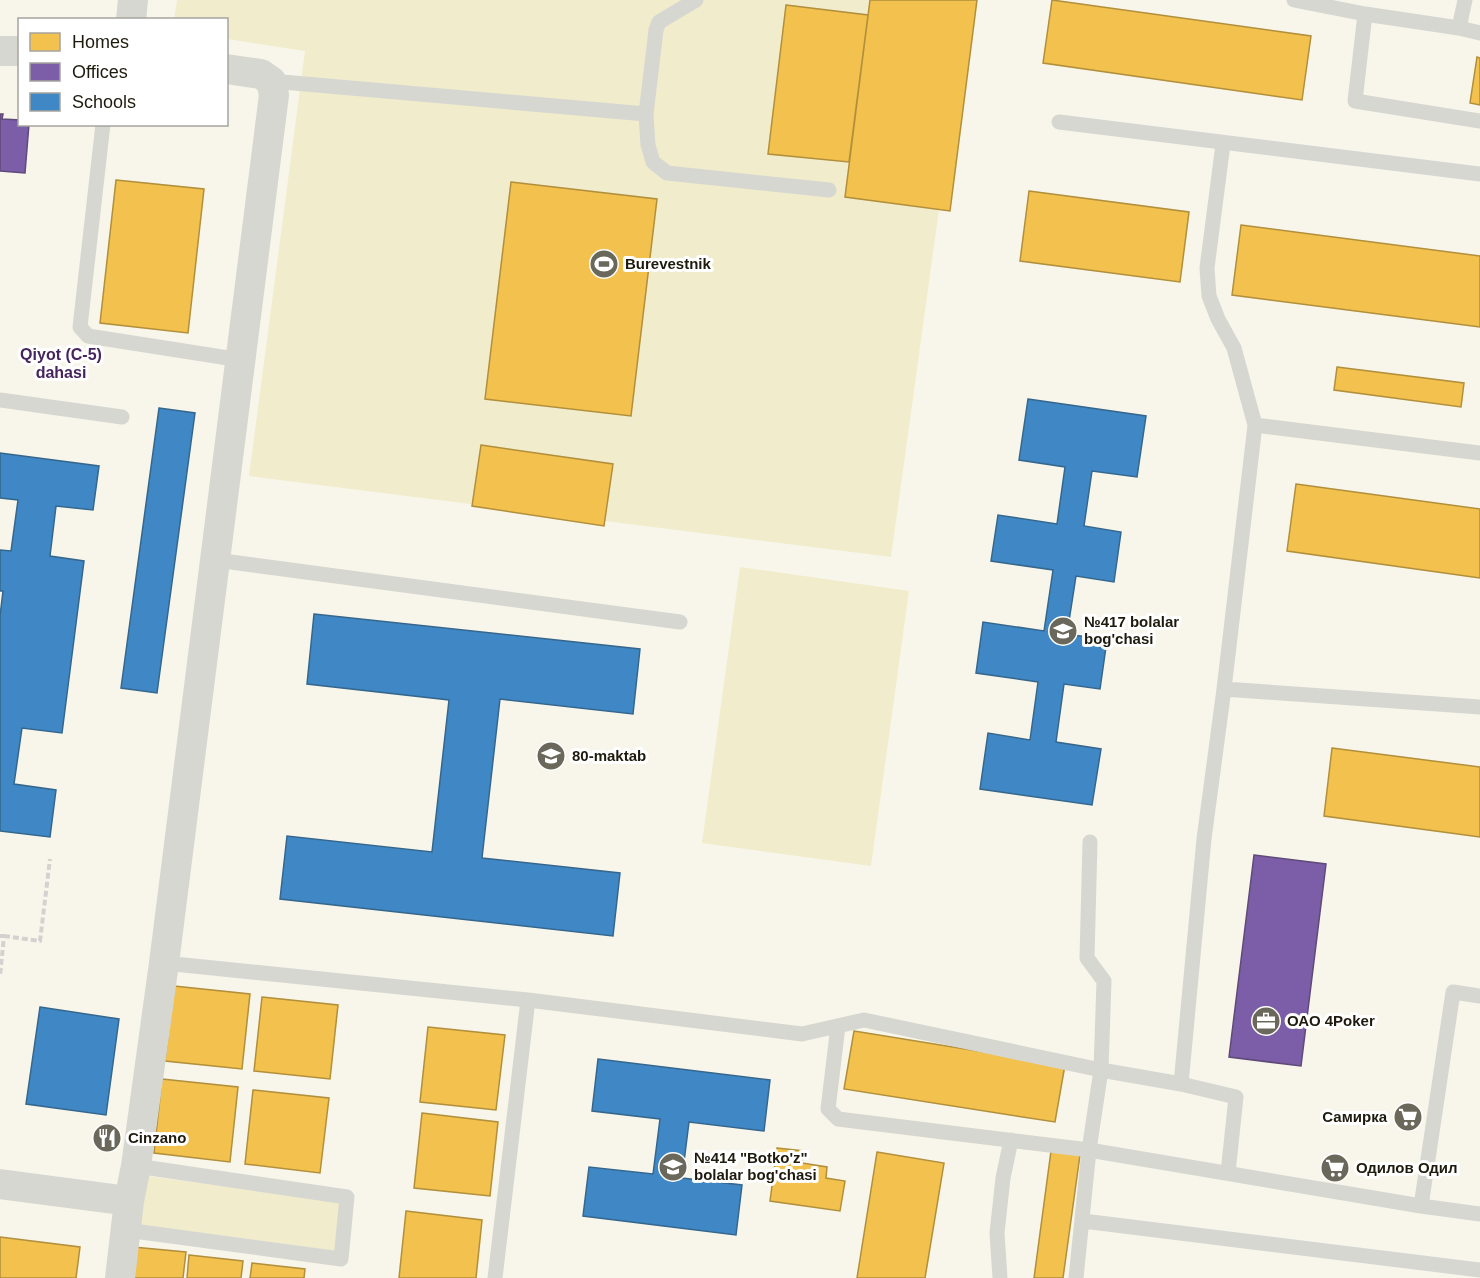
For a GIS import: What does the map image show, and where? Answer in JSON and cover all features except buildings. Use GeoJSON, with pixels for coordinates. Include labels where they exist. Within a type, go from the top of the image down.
{"type":"FeatureCollection","features":[{"type":"Feature","properties":{"kind":"street"},"geometry":{"type":"LineString","coordinates":[[131,18],[133,0]]}},
{"type":"Feature","properties":{"kind":"street"},"geometry":{"type":"LineString","coordinates":[[0,51],[18,51]]}},
{"type":"Feature","properties":{"kind":"street"},"geometry":{"type":"LineString","coordinates":[[120,1278],[164,963],[274,95],[272,81],[261,74],[228,69]]}},
{"type":"Feature","properties":{"kind":"street"},"geometry":{"type":"LineString","coordinates":[[0,1184],[128,1216]]}},
{"type":"Feature","properties":{"kind":"lane"},"geometry":{"type":"LineString","coordinates":[[696,0],[659,22],[656,30],[646,114],[648,145],[653,162],[668,173],[829,190]]}},
{"type":"Feature","properties":{"kind":"lane"},"geometry":{"type":"LineString","coordinates":[[1294,0],[1480,33]]}},
{"type":"Feature","properties":{"kind":"lane"},"geometry":{"type":"LineString","coordinates":[[1459,28],[1465,0]]}},
{"type":"Feature","properties":{"kind":"lane"},"geometry":{"type":"LineString","coordinates":[[1365,14],[1356,101],[1480,121]]}},
{"type":"Feature","properties":{"kind":"lane"},"geometry":{"type":"LineString","coordinates":[[272,81],[646,114]]}},
{"type":"Feature","properties":{"kind":"lane"},"geometry":{"type":"LineString","coordinates":[[1059,122],[1222,144],[1480,174]]}},
{"type":"Feature","properties":{"kind":"lane"},"geometry":{"type":"LineString","coordinates":[[103,126],[80,327],[88,336],[241,360]]}},
{"type":"Feature","properties":{"kind":"lane"},"geometry":{"type":"LineString","coordinates":[[1181,1084],[1204,839],[1255,425],[1234,348],[1218,319],[1209,296],[1207,268],[1222,144]]}},
{"type":"Feature","properties":{"kind":"lane"},"geometry":{"type":"LineString","coordinates":[[0,400],[122,417]]}},
{"type":"Feature","properties":{"kind":"lane"},"geometry":{"type":"LineString","coordinates":[[1255,425],[1480,453]]}},
{"type":"Feature","properties":{"kind":"lane"},"geometry":{"type":"LineString","coordinates":[[216,560],[680,622]]}},
{"type":"Feature","properties":{"kind":"lane"},"geometry":{"type":"LineString","coordinates":[[1224,689],[1480,706]]}},
{"type":"Feature","properties":{"kind":"lane"},"geometry":{"type":"LineString","coordinates":[[1076,1278],[1089,1150],[1101,1070],[1104,981],[1087,958],[1090,842]]}},
{"type":"Feature","properties":{"kind":"lane"},"geometry":{"type":"LineString","coordinates":[[164,963],[528,1000],[802,1034],[864,1020],[1236,1097],[1228,1173]]}},
{"type":"Feature","properties":{"kind":"lane"},"geometry":{"type":"LineString","coordinates":[[1420,1206],[1453,992],[1480,996]]}},
{"type":"Feature","properties":{"kind":"lane"},"geometry":{"type":"LineString","coordinates":[[495,1278],[528,1000]]}},
{"type":"Feature","properties":{"kind":"lane"},"geometry":{"type":"LineString","coordinates":[[838,1026],[828,1109],[838,1119],[1089,1150],[1480,1214]]}},
{"type":"Feature","properties":{"kind":"lane"},"geometry":{"type":"LineString","coordinates":[[999,1278],[997,1233],[1003,1178],[1011,1140]]}},
{"type":"Feature","properties":{"kind":"lane"},"geometry":{"type":"LineString","coordinates":[[128,1216],[341,1259],[347,1197],[136,1166]]}},
{"type":"Feature","properties":{"kind":"lane"},"geometry":{"type":"LineString","coordinates":[[1083,1221],[1480,1270]]}},
{"type":"Feature","properties":{"kind":"path"},"geometry":{"type":"LineString","coordinates":[[0,976],[2,936],[40,941],[50,859]]}},
{"type":"Feature","properties":{"kind":"shaded area","name":"Burevestnik"},"geometry":{"type":"Polygon","coordinates":[[[177,0],[968,0],[891,557],[249,476],[305,51],[228,39],[228,18],[174,18],[177,0]]]}},
{"type":"Feature","properties":{"kind":"shaded area"},"geometry":{"type":"Polygon","coordinates":[[[740,567],[909,591],[871,866],[702,843],[740,567]]]}},
{"type":"Feature","properties":{"kind":"shaded area"},"geometry":{"type":"Polygon","coordinates":[[[147,1176],[341,1202],[337,1251],[140,1225],[147,1176]]]}},
{"type":"Feature","properties":{"kind":"place","name":"Burevestnik"},"geometry":{"type":"Point","coordinates":[604,264]}},
{"type":"Feature","properties":{"kind":"place","name":"№417 bolalar bog'chasi"},"geometry":{"type":"Point","coordinates":[1063,631]}},
{"type":"Feature","properties":{"kind":"place","name":"80-maktab"},"geometry":{"type":"Point","coordinates":[551,756]}},
{"type":"Feature","properties":{"kind":"place","name":"ОАО 4Poker"},"geometry":{"type":"Point","coordinates":[1266,1021]}},
{"type":"Feature","properties":{"kind":"place","name":"Самирка"},"geometry":{"type":"Point","coordinates":[1408,1117]}},
{"type":"Feature","properties":{"kind":"place","name":"Cinzano"},"geometry":{"type":"Point","coordinates":[107,1138]}},
{"type":"Feature","properties":{"kind":"place","name":"№414 \"Botko'z\" bolalar bog'chasi"},"geometry":{"type":"Point","coordinates":[673,1167]}},
{"type":"Feature","properties":{"kind":"place","name":"Одилов Одил"},"geometry":{"type":"Point","coordinates":[1335,1168]}},
{"type":"Feature","properties":{"kind":"district","name":"Qiyot (C-5) dahasi"},"geometry":{"type":"Point","coordinates":[61,363]}}]}
